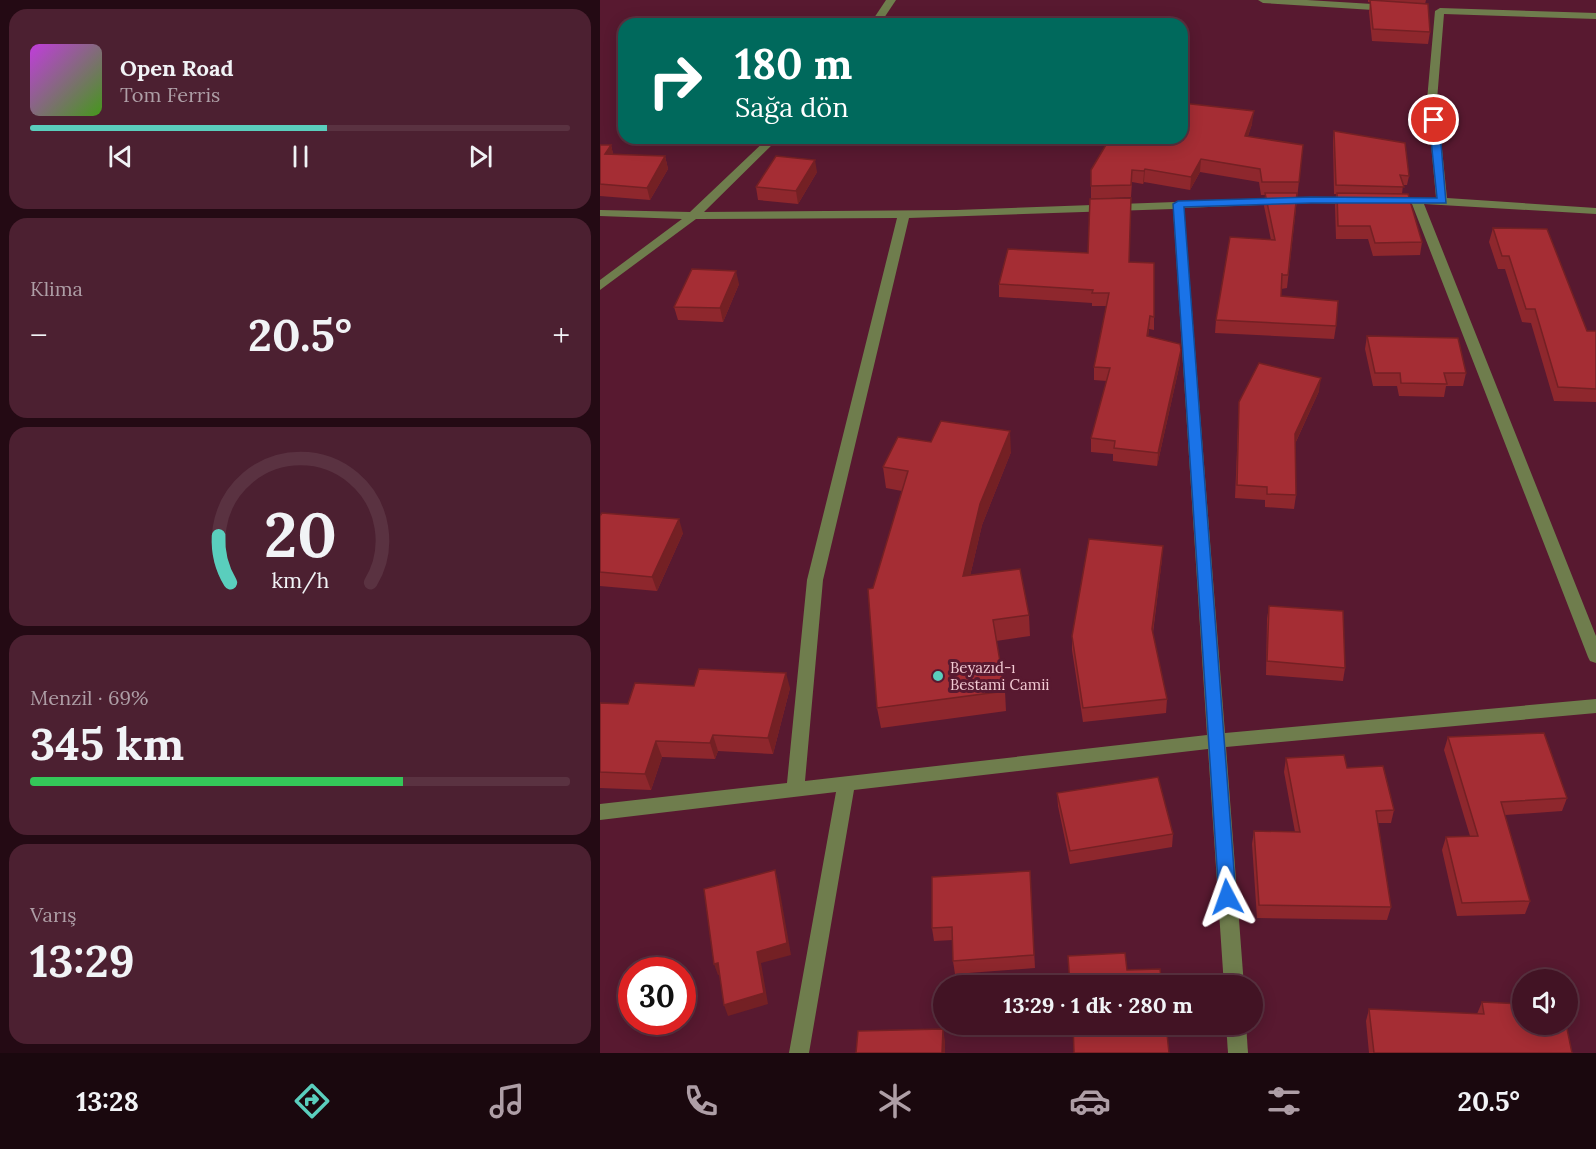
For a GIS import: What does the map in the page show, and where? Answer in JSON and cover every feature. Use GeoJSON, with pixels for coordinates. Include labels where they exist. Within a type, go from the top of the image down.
{"type":"FeatureCollection","features":[{"type":"Feature","properties":{"kind":"street"},"geometry":{"type":"LineString","coordinates":[[879,18],[891,0]]}},
{"type":"Feature","properties":{"kind":"street"},"geometry":{"type":"LineString","coordinates":[[1263,0],[1404,9]]}},
{"type":"Feature","properties":{"kind":"street"},"geometry":{"type":"LineString","coordinates":[[1439,5],[1432,100],[1442,201]]}},
{"type":"Feature","properties":{"kind":"street"},"geometry":{"type":"LineString","coordinates":[[1428,10],[1439,5],[1596,16]]}},
{"type":"Feature","properties":{"kind":"street"},"geometry":{"type":"LineString","coordinates":[[600,286],[692,217],[768,144]]}},
{"type":"Feature","properties":{"kind":"street"},"geometry":{"type":"LineString","coordinates":[[600,213],[692,217],[904,213],[1311,200],[1442,201],[1596,211]]}},
{"type":"Feature","properties":{"kind":"street"},"geometry":{"type":"LineString","coordinates":[[1417,202],[1596,657]]}},
{"type":"Feature","properties":{"kind":"street"},"geometry":{"type":"LineString","coordinates":[[1178,204],[1233,975]]}},
{"type":"Feature","properties":{"kind":"street"},"geometry":{"type":"LineString","coordinates":[[795,791],[815,580],[904,213]]}},
{"type":"Feature","properties":{"kind":"street"},"geometry":{"type":"LineString","coordinates":[[600,812],[1217,741],[1596,706]]}},
{"type":"Feature","properties":{"kind":"street"},"geometry":{"type":"LineString","coordinates":[[799,1053],[846,785]]}},
{"type":"Feature","properties":{"kind":"street"},"geometry":{"type":"LineString","coordinates":[[1237,1035],[1238,1053]]}},
{"type":"Feature","properties":{"kind":"building"},"geometry":{"type":"Polygon","coordinates":[[[1370,0],[1428,4],[1430,32],[1373,29],[1370,0]]]}},
{"type":"Feature","properties":{"kind":"building"},"geometry":{"type":"Polygon","coordinates":[[[1188,104],[1254,111],[1245,136],[1303,145],[1299,182],[1262,182],[1260,169],[1201,159],[1191,177],[1145,169],[1144,171],[1132,170],[1131,185],[1091,186],[1091,170],[1106,144],[1188,144],[1188,104]]]}},
{"type":"Feature","properties":{"kind":"building"},"geometry":{"type":"Polygon","coordinates":[[[1334,131],[1405,143],[1409,176],[1400,175],[1404,187],[1336,185],[1334,131]]]}},
{"type":"Feature","properties":{"kind":"building"},"geometry":{"type":"Polygon","coordinates":[[[600,145],[611,145],[605,154],[665,156],[647,188],[600,184],[600,145]]]}},
{"type":"Feature","properties":{"kind":"building"},"geometry":{"type":"Polygon","coordinates":[[[776,156],[815,160],[796,191],[756,187],[776,156]]]}},
{"type":"Feature","properties":{"kind":"building"},"geometry":{"type":"Polygon","coordinates":[[[1265,193],[1297,193],[1288,275],[1282,275],[1282,273],[1281,296],[1338,301],[1336,326],[1216,320],[1230,237],[1275,240],[1265,193]]]}},
{"type":"Feature","properties":{"kind":"building"},"geometry":{"type":"Polygon","coordinates":[[[1337,193],[1408,194],[1422,242],[1375,243],[1370,226],[1338,226],[1337,193]]]}},
{"type":"Feature","properties":{"kind":"building"},"geometry":{"type":"Polygon","coordinates":[[[1131,198],[1129,262],[1154,263],[1154,317],[1150,316],[1147,336],[1180,344],[1181,350],[1158,453],[1114,448],[1115,441],[1091,438],[1110,368],[1094,367],[1109,293],[999,284],[1008,249],[1088,253],[1090,199],[1131,198]]]}},
{"type":"Feature","properties":{"kind":"building"},"geometry":{"type":"Polygon","coordinates":[[[1493,228],[1547,229],[1587,331],[1596,331],[1596,389],[1558,387],[1535,309],[1526,309],[1509,256],[1502,256],[1493,228]]]}},
{"type":"Feature","properties":{"kind":"building"},"geometry":{"type":"Polygon","coordinates":[[[692,269],[736,271],[720,308],[674,307],[692,269]]]}},
{"type":"Feature","properties":{"kind":"building"},"geometry":{"type":"Polygon","coordinates":[[[1367,336],[1458,338],[1466,373],[1444,373],[1447,384],[1401,383],[1400,373],[1375,373],[1367,336]]]}},
{"type":"Feature","properties":{"kind":"building"},"geometry":{"type":"Polygon","coordinates":[[[1259,363],[1321,378],[1295,434],[1296,495],[1267,494],[1267,487],[1237,485],[1239,402],[1259,363]]]}},
{"type":"Feature","properties":{"kind":"building"},"geometry":{"type":"Polygon","coordinates":[[[941,421],[1010,431],[980,504],[963,576],[1020,569],[1029,615],[993,620],[1005,691],[877,708],[868,589],[873,588],[908,471],[883,467],[898,437],[931,442],[941,421]]]}},
{"type":"Feature","properties":{"kind":"building"},"geometry":{"type":"Polygon","coordinates":[[[602,513],[679,519],[652,577],[600,572],[600,516],[602,513]]]}},
{"type":"Feature","properties":{"kind":"building"},"geometry":{"type":"Polygon","coordinates":[[[1089,539],[1163,546],[1152,629],[1167,699],[1083,708],[1072,636],[1089,539]]]}},
{"type":"Feature","properties":{"kind":"building"},"geometry":{"type":"Polygon","coordinates":[[[1269,606],[1343,611],[1345,668],[1267,661],[1269,606]]]}},
{"type":"Feature","properties":{"kind":"building"},"geometry":{"type":"Polygon","coordinates":[[[699,669],[786,673],[768,738],[713,735],[710,743],[656,741],[645,774],[600,772],[600,703],[628,704],[635,683],[694,686],[699,669]]]}},
{"type":"Feature","properties":{"kind":"building"},"geometry":{"type":"Polygon","coordinates":[[[1544,733],[1567,798],[1501,802],[1530,901],[1462,903],[1446,837],[1478,836],[1448,737],[1544,733]]]}},
{"type":"Feature","properties":{"kind":"building"},"geometry":{"type":"Polygon","coordinates":[[[1344,755],[1347,768],[1383,766],[1394,810],[1376,811],[1391,907],[1259,905],[1254,831],[1300,832],[1286,758],[1344,755]]]}},
{"type":"Feature","properties":{"kind":"building"},"geometry":{"type":"Polygon","coordinates":[[[1158,777],[1173,834],[1070,851],[1057,793],[1158,777]]]}},
{"type":"Feature","properties":{"kind":"building"},"geometry":{"type":"Polygon","coordinates":[[[775,870],[787,943],[757,952],[764,993],[724,1005],[718,963],[714,964],[704,889],[775,870]]]}},
{"type":"Feature","properties":{"kind":"building"},"geometry":{"type":"Polygon","coordinates":[[[1030,871],[1034,955],[953,961],[952,927],[932,928],[932,877],[1030,871]]]}},
{"type":"Feature","properties":{"kind":"building"},"geometry":{"type":"Polygon","coordinates":[[[1125,953],[1127,970],[1160,969],[1161,975],[1069,975],[1068,956],[1125,953]]]}},
{"type":"Feature","properties":{"kind":"building"},"geometry":{"type":"Polygon","coordinates":[[[1482,1002],[1512,1004],[1512,1035],[1568,1035],[1572,1053],[1374,1053],[1369,1009],[1484,1014],[1482,1002]]]}},
{"type":"Feature","properties":{"kind":"building"},"geometry":{"type":"Polygon","coordinates":[[[933,1029],[933,1035],[943,1035],[942,1053],[856,1053],[858,1031],[933,1029]]]}},
{"type":"Feature","properties":{"kind":"building"},"geometry":{"type":"Polygon","coordinates":[[[1073,1035],[1167,1035],[1169,1053],[1074,1053],[1073,1035]]]}},
{"type":"Feature","properties":{"kind":"place","name":"Beyazıd-ı Bestami Camii"},"geometry":{"type":"Point","coordinates":[938,676]}},
{"type":"Feature","properties":{"kind":"route"},"geometry":{"type":"LineString","coordinates":[[1227,897],[1178,204],[1311,200],[1442,201],[1434,120]]}}]}
